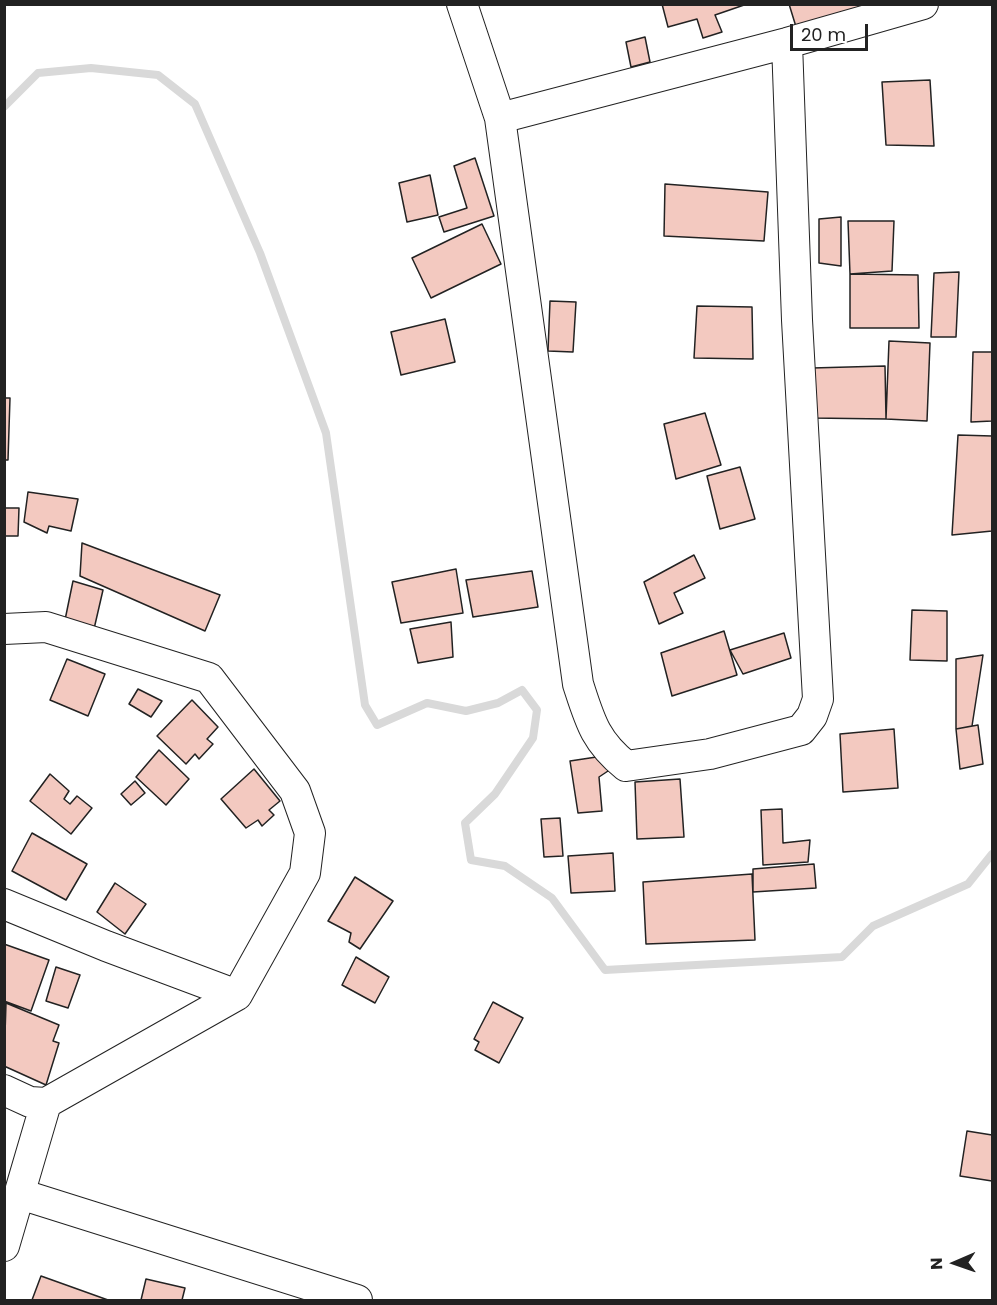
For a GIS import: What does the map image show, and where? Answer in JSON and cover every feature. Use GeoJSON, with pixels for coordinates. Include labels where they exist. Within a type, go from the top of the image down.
{"type":"FeatureCollection","features":[{"type":"Feature","properties":{"kind":"street"},"geometry":{"type":"LineString","coordinates":[[462,4],[500,118],[578,684],[589,717],[605,749],[626,766],[710,754],[801,730],[812,716],[818,699],[797,320],[787,43]]}},
{"type":"Feature","properties":{"kind":"street"},"geometry":{"type":"LineString","coordinates":[[500,118],[787,43],[923,4]]}},
{"type":"Feature","properties":{"kind":"street"},"geometry":{"type":"LineString","coordinates":[[4,628],[46,627],[209,678],[295,791],[310,833],[305,873],[237,995],[46,1104],[30,1102],[4,1090]]}},
{"type":"Feature","properties":{"kind":"street"},"geometry":{"type":"LineString","coordinates":[[4,904],[106,946],[237,995]]}},
{"type":"Feature","properties":{"kind":"street"},"geometry":{"type":"LineString","coordinates":[[4,1246],[46,1104]]}},
{"type":"Feature","properties":{"kind":"street"},"geometry":{"type":"LineString","coordinates":[[20,1194],[357,1300]]}},
{"type":"Feature","properties":{"kind":"building"},"geometry":{"type":"Polygon","coordinates":[[[662,4],[747,4],[715,15],[722,32],[703,38],[697,19],[668,27],[662,4]]]}},
{"type":"Feature","properties":{"kind":"building"},"geometry":{"type":"Polygon","coordinates":[[[789,4],[878,4],[797,30],[789,4]]]}},
{"type":"Feature","properties":{"kind":"building"},"geometry":{"type":"Polygon","coordinates":[[[645,37],[650,62],[631,67],[626,42],[645,37]]]}},
{"type":"Feature","properties":{"kind":"building"},"geometry":{"type":"Polygon","coordinates":[[[930,80],[934,146],[886,145],[882,82],[930,80]]]}},
{"type":"Feature","properties":{"kind":"building"},"geometry":{"type":"Polygon","coordinates":[[[475,158],[494,216],[444,232],[439,217],[467,208],[454,166],[475,158]]]}},
{"type":"Feature","properties":{"kind":"building"},"geometry":{"type":"Polygon","coordinates":[[[430,175],[438,215],[407,222],[399,183],[430,175]]]}},
{"type":"Feature","properties":{"kind":"building"},"geometry":{"type":"Polygon","coordinates":[[[665,184],[768,192],[764,241],[664,236],[665,184]]]}},
{"type":"Feature","properties":{"kind":"building"},"geometry":{"type":"Polygon","coordinates":[[[841,217],[841,266],[819,263],[819,219],[841,217]]]}},
{"type":"Feature","properties":{"kind":"building"},"geometry":{"type":"Polygon","coordinates":[[[848,221],[894,221],[892,271],[850,274],[848,221]]]}},
{"type":"Feature","properties":{"kind":"building"},"geometry":{"type":"Polygon","coordinates":[[[482,224],[501,264],[431,298],[412,258],[482,224]]]}},
{"type":"Feature","properties":{"kind":"building"},"geometry":{"type":"Polygon","coordinates":[[[959,272],[956,337],[931,337],[934,273],[959,272]]]}},
{"type":"Feature","properties":{"kind":"building"},"geometry":{"type":"Polygon","coordinates":[[[850,274],[918,275],[919,328],[850,328],[850,274]]]}},
{"type":"Feature","properties":{"kind":"building"},"geometry":{"type":"Polygon","coordinates":[[[550,301],[576,302],[573,352],[548,351],[550,301]]]}},
{"type":"Feature","properties":{"kind":"building"},"geometry":{"type":"Polygon","coordinates":[[[697,306],[752,307],[753,359],[694,358],[697,306]]]}},
{"type":"Feature","properties":{"kind":"building"},"geometry":{"type":"Polygon","coordinates":[[[445,319],[455,362],[401,375],[391,332],[445,319]]]}},
{"type":"Feature","properties":{"kind":"building"},"geometry":{"type":"Polygon","coordinates":[[[889,341],[930,343],[927,421],[886,419],[889,341]]]}},
{"type":"Feature","properties":{"kind":"building"},"geometry":{"type":"Polygon","coordinates":[[[973,352],[992,352],[992,421],[971,422],[973,352]]]}},
{"type":"Feature","properties":{"kind":"building"},"geometry":{"type":"Polygon","coordinates":[[[885,366],[886,419],[812,418],[812,368],[885,366]]]}},
{"type":"Feature","properties":{"kind":"building"},"geometry":{"type":"Polygon","coordinates":[[[4,398],[10,398],[8,460],[4,460],[4,398]]]}},
{"type":"Feature","properties":{"kind":"building"},"geometry":{"type":"Polygon","coordinates":[[[705,413],[721,465],[676,479],[664,424],[705,413]]]}},
{"type":"Feature","properties":{"kind":"building"},"geometry":{"type":"Polygon","coordinates":[[[958,435],[992,436],[992,531],[952,535],[958,435]]]}},
{"type":"Feature","properties":{"kind":"building"},"geometry":{"type":"Polygon","coordinates":[[[740,467],[755,519],[720,529],[707,476],[740,467]]]}},
{"type":"Feature","properties":{"kind":"building"},"geometry":{"type":"Polygon","coordinates":[[[28,492],[78,499],[71,531],[49,526],[47,533],[24,522],[28,492]]]}},
{"type":"Feature","properties":{"kind":"building"},"geometry":{"type":"Polygon","coordinates":[[[4,508],[19,508],[18,536],[4,536],[4,508]]]}},
{"type":"Feature","properties":{"kind":"building"},"geometry":{"type":"Polygon","coordinates":[[[82,543],[220,595],[205,631],[80,576],[82,543]]]}},
{"type":"Feature","properties":{"kind":"building"},"geometry":{"type":"Polygon","coordinates":[[[694,555],[705,578],[674,593],[683,613],[659,624],[644,582],[694,555]]]}},
{"type":"Feature","properties":{"kind":"building"},"geometry":{"type":"Polygon","coordinates":[[[456,569],[463,613],[401,623],[392,582],[456,569]]]}},
{"type":"Feature","properties":{"kind":"building"},"geometry":{"type":"Polygon","coordinates":[[[532,571],[538,607],[473,617],[466,580],[532,571]]]}},
{"type":"Feature","properties":{"kind":"building"},"geometry":{"type":"Polygon","coordinates":[[[73,581],[103,590],[94,629],[65,620],[73,581]]]}},
{"type":"Feature","properties":{"kind":"building"},"geometry":{"type":"Polygon","coordinates":[[[912,610],[947,611],[947,661],[910,660],[912,610]]]}},
{"type":"Feature","properties":{"kind":"building"},"geometry":{"type":"Polygon","coordinates":[[[451,622],[453,657],[418,663],[410,629],[451,622]]]}},
{"type":"Feature","properties":{"kind":"building"},"geometry":{"type":"Polygon","coordinates":[[[724,631],[737,675],[672,696],[661,653],[724,631]]]}},
{"type":"Feature","properties":{"kind":"building"},"geometry":{"type":"Polygon","coordinates":[[[784,633],[791,658],[743,674],[730,650],[784,633]]]}},
{"type":"Feature","properties":{"kind":"building"},"geometry":{"type":"Polygon","coordinates":[[[983,655],[972,726],[956,729],[956,659],[983,655]]]}},
{"type":"Feature","properties":{"kind":"building"},"geometry":{"type":"Polygon","coordinates":[[[67,659],[105,674],[88,716],[50,700],[67,659]]]}},
{"type":"Feature","properties":{"kind":"building"},"geometry":{"type":"Polygon","coordinates":[[[138,689],[162,701],[151,717],[129,704],[138,689]]]}},
{"type":"Feature","properties":{"kind":"building"},"geometry":{"type":"Polygon","coordinates":[[[192,700],[218,727],[207,739],[213,744],[199,759],[195,754],[186,764],[157,736],[192,700]]]}},
{"type":"Feature","properties":{"kind":"building"},"geometry":{"type":"Polygon","coordinates":[[[978,725],[983,764],[960,769],[956,729],[978,725]]]}},
{"type":"Feature","properties":{"kind":"building"},"geometry":{"type":"Polygon","coordinates":[[[894,729],[898,788],[843,792],[840,734],[894,729]]]}},
{"type":"Feature","properties":{"kind":"building"},"geometry":{"type":"Polygon","coordinates":[[[159,750],[189,779],[166,805],[136,777],[159,750]]]}},
{"type":"Feature","properties":{"kind":"building"},"geometry":{"type":"Polygon","coordinates":[[[603,756],[608,771],[599,777],[602,811],[578,813],[570,761],[603,756]]]}},
{"type":"Feature","properties":{"kind":"building"},"geometry":{"type":"Polygon","coordinates":[[[254,769],[280,801],[269,810],[274,815],[262,826],[258,820],[246,828],[221,799],[254,769]]]}},
{"type":"Feature","properties":{"kind":"building"},"geometry":{"type":"Polygon","coordinates":[[[50,774],[69,791],[64,799],[70,804],[77,796],[92,808],[71,834],[30,801],[50,774]]]}},
{"type":"Feature","properties":{"kind":"building"},"geometry":{"type":"Polygon","coordinates":[[[680,779],[684,837],[637,839],[635,782],[680,779]]]}},
{"type":"Feature","properties":{"kind":"building"},"geometry":{"type":"Polygon","coordinates":[[[135,781],[145,793],[131,805],[121,794],[135,781]]]}},
{"type":"Feature","properties":{"kind":"building"},"geometry":{"type":"Polygon","coordinates":[[[782,809],[783,843],[810,840],[808,862],[763,865],[761,810],[782,809]]]}},
{"type":"Feature","properties":{"kind":"building"},"geometry":{"type":"Polygon","coordinates":[[[560,818],[563,856],[544,857],[541,819],[560,818]]]}},
{"type":"Feature","properties":{"kind":"building"},"geometry":{"type":"Polygon","coordinates":[[[32,833],[87,864],[66,900],[12,871],[32,833]]]}},
{"type":"Feature","properties":{"kind":"building"},"geometry":{"type":"Polygon","coordinates":[[[613,853],[615,891],[571,893],[568,856],[613,853]]]}},
{"type":"Feature","properties":{"kind":"building"},"geometry":{"type":"Polygon","coordinates":[[[814,864],[816,888],[753,892],[753,869],[814,864]]]}},
{"type":"Feature","properties":{"kind":"building"},"geometry":{"type":"Polygon","coordinates":[[[752,874],[755,940],[646,944],[643,882],[752,874]]]}},
{"type":"Feature","properties":{"kind":"building"},"geometry":{"type":"Polygon","coordinates":[[[355,877],[393,901],[360,949],[349,942],[351,933],[328,921],[355,877]]]}},
{"type":"Feature","properties":{"kind":"building"},"geometry":{"type":"Polygon","coordinates":[[[115,883],[146,904],[125,934],[97,912],[115,883]]]}},
{"type":"Feature","properties":{"kind":"building"},"geometry":{"type":"Polygon","coordinates":[[[4,944],[49,960],[31,1011],[4,1001],[4,944]]]}},
{"type":"Feature","properties":{"kind":"building"},"geometry":{"type":"Polygon","coordinates":[[[356,957],[389,977],[375,1003],[342,985],[356,957]]]}},
{"type":"Feature","properties":{"kind":"building"},"geometry":{"type":"Polygon","coordinates":[[[56,967],[80,975],[68,1008],[46,1001],[56,967]]]}},
{"type":"Feature","properties":{"kind":"building"},"geometry":{"type":"Polygon","coordinates":[[[493,1002],[523,1018],[499,1063],[475,1050],[479,1042],[474,1039],[493,1002]]]}},
{"type":"Feature","properties":{"kind":"building"},"geometry":{"type":"Polygon","coordinates":[[[6,1003],[59,1025],[53,1041],[59,1043],[46,1085],[4,1066],[6,1003]]]}},
{"type":"Feature","properties":{"kind":"building"},"geometry":{"type":"Polygon","coordinates":[[[967,1131],[992,1135],[992,1181],[960,1176],[967,1131]]]}},
{"type":"Feature","properties":{"kind":"building"},"geometry":{"type":"Polygon","coordinates":[[[41,1276],[108,1300],[32,1300],[41,1276]]]}},
{"type":"Feature","properties":{"kind":"building"},"geometry":{"type":"Polygon","coordinates":[[[146,1279],[185,1288],[182,1300],[141,1300],[146,1279]]]}},
{"type":"Feature","properties":{"kind":"waterway"},"geometry":{"type":"LineString","coordinates":[[4,107],[38,73],[91,68],[158,75],[195,104],[260,253],[326,433],[365,705],[377,725],[427,703],[466,711],[498,703],[522,690],[537,710],[533,738],[495,794],[465,823],[471,860],[505,866],[552,898],[605,970],[842,957],[873,926],[968,884],[992,854]]}}]}
